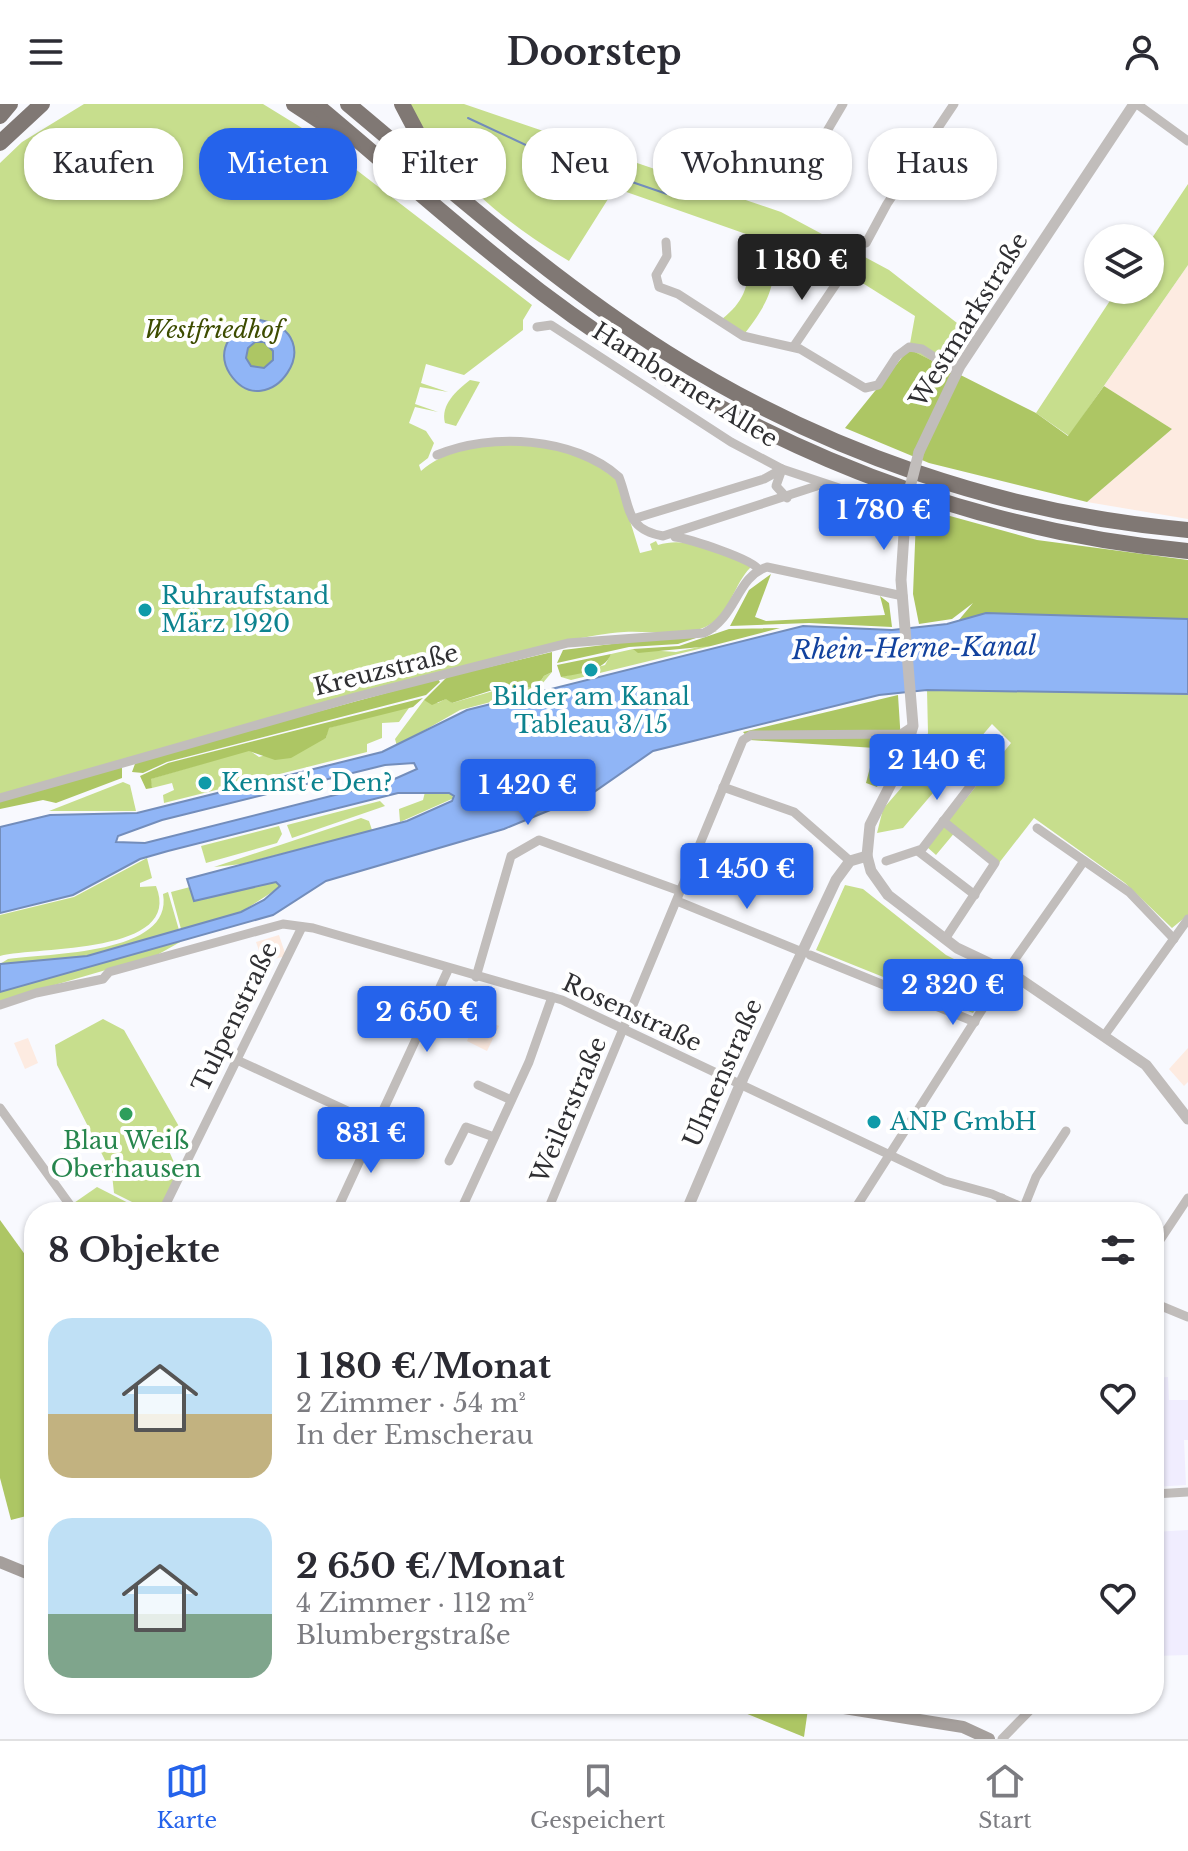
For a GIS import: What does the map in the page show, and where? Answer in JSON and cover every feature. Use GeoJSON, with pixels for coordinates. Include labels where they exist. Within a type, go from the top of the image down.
{"type":"FeatureCollection","features":[{"type":"Feature","properties":{"kind":"highway"},"geometry":{"type":"LineString","coordinates":[[0,116],[10,104]]}},
{"type":"Feature","properties":{"kind":"highway"},"geometry":{"type":"LineString","coordinates":[[0,135],[29,104]]}},
{"type":"Feature","properties":{"kind":"highway"},"geometry":{"type":"LineString","coordinates":[[0,143],[42,104]]}},
{"type":"Feature","properties":{"kind":"highway"},"geometry":{"type":"LineString","coordinates":[[294,104],[373,156]]}},
{"type":"Feature","properties":{"kind":"highway"},"geometry":{"type":"LineString","coordinates":[[315,104],[373,153]]}},
{"type":"Feature","properties":{"kind":"highway"},"geometry":{"type":"LineString","coordinates":[[348,104],[575,287],[666,352],[730,389],[831,439],[989,495],[1068,514],[1188,530]]}},
{"type":"Feature","properties":{"kind":"highway"},"geometry":{"type":"LineString","coordinates":[[402,104],[431,159],[467,202]]}},
{"type":"Feature","properties":{"kind":"highway"},"geometry":{"type":"LineString","coordinates":[[429,200],[511,269],[607,337],[705,400],[776,437],[883,483],[981,515],[1062,534],[1188,551]]}},
{"type":"Feature","properties":{"kind":"main road"},"geometry":{"type":"LineString","coordinates":[[0,1562],[24,1572]]}},
{"type":"Feature","properties":{"kind":"main road"},"geometry":{"type":"LineString","coordinates":[[882,1714],[963,1727],[989,1739]]}},
{"type":"Feature","properties":{"kind":"street"},"geometry":{"type":"LineString","coordinates":[[829,128],[843,104]]}},
{"type":"Feature","properties":{"kind":"street"},"geometry":{"type":"LineString","coordinates":[[866,243],[887,204],[954,104]]}},
{"type":"Feature","properties":{"kind":"street"},"geometry":{"type":"LineString","coordinates":[[1136,104],[1188,141]]}},
{"type":"Feature","properties":{"kind":"street","name":"Westmarkstraße"},"geometry":{"type":"LineString","coordinates":[[913,726],[903,596],[906,506],[920,447],[957,372],[1136,104]]}},
{"type":"Feature","properties":{"kind":"street"},"geometry":{"type":"LineString","coordinates":[[666,242],[667,256],[656,275],[659,287],[678,294],[743,336],[794,346],[865,388],[880,383],[897,356],[909,347],[922,349],[957,372]]}},
{"type":"Feature","properties":{"kind":"street"},"geometry":{"type":"LineString","coordinates":[[794,346],[838,281]]}},
{"type":"Feature","properties":{"kind":"street","name":"Hamborner Allee"},"geometry":{"type":"LineString","coordinates":[[537,327],[551,325],[731,442],[782,469],[823,484],[906,506]]}},
{"type":"Feature","properties":{"kind":"street"},"geometry":{"type":"LineString","coordinates":[[437,455],[483,444],[538,444],[572,450],[619,477],[633,519],[644,533],[690,539],[749,561],[759,570],[778,567],[835,584],[903,596]]}},
{"type":"Feature","properties":{"kind":"street"},"geometry":{"type":"LineString","coordinates":[[782,469],[776,486],[787,498]]}},
{"type":"Feature","properties":{"kind":"street"},"geometry":{"type":"LineString","coordinates":[[633,519],[764,479],[782,469]]}},
{"type":"Feature","properties":{"kind":"street"},"geometry":{"type":"LineString","coordinates":[[667,536],[823,484]]}},
{"type":"Feature","properties":{"kind":"street","name":"Kreuzstraße"},"geometry":{"type":"LineString","coordinates":[[0,798],[355,697],[568,643],[704,633],[723,622],[744,585],[759,570]]}},
{"type":"Feature","properties":{"kind":"street"},"geometry":{"type":"LineString","coordinates":[[913,726],[903,760],[873,813],[867,856],[871,871],[888,895],[945,939],[1006,972],[1151,1070],[1188,1119]]}},
{"type":"Feature","properties":{"kind":"street","name":"Weilerstraße"},"geometry":{"type":"LineString","coordinates":[[551,1202],[741,742],[748,736],[901,734],[913,726]]}},
{"type":"Feature","properties":{"kind":"street"},"geometry":{"type":"LineString","coordinates":[[886,861],[919,852],[995,754]]}},
{"type":"Feature","properties":{"kind":"street"},"geometry":{"type":"LineString","coordinates":[[723,787],[794,812],[850,861],[867,856]]}},
{"type":"Feature","properties":{"kind":"street"},"geometry":{"type":"LineString","coordinates":[[943,821],[995,863],[945,939]]}},
{"type":"Feature","properties":{"kind":"street"},"geometry":{"type":"LineString","coordinates":[[1037,828],[1129,892],[1174,939]]}},
{"type":"Feature","properties":{"kind":"street"},"geometry":{"type":"LineString","coordinates":[[476,977],[512,852],[539,840],[975,1022]]}},
{"type":"Feature","properties":{"kind":"street"},"geometry":{"type":"LineString","coordinates":[[919,852],[975,895]]}},
{"type":"Feature","properties":{"kind":"street","name":"Ulmenstraße"},"geometry":{"type":"LineString","coordinates":[[690,1202],[740,1085],[806,954],[836,880],[850,861]]}},
{"type":"Feature","properties":{"kind":"street"},"geometry":{"type":"LineString","coordinates":[[860,1202],[1006,972],[1084,861]]}},
{"type":"Feature","properties":{"kind":"street"},"geometry":{"type":"LineString","coordinates":[[1104,1036],[1188,919]]}},
{"type":"Feature","properties":{"kind":"street","name":"Rosenstraße"},"geometry":{"type":"LineString","coordinates":[[0,1005],[36,993],[103,979],[109,972],[271,927],[283,924],[302,927],[552,997],[891,1157],[945,1181],[1011,1202]]}},
{"type":"Feature","properties":{"kind":"street","name":"Tulpenstraße"},"geometry":{"type":"LineString","coordinates":[[167,1202],[302,927]]}},
{"type":"Feature","properties":{"kind":"street"},"geometry":{"type":"LineString","coordinates":[[341,1202],[448,970]]}},
{"type":"Feature","properties":{"kind":"street"},"geometry":{"type":"LineString","coordinates":[[465,1202],[511,1100],[552,997]]}},
{"type":"Feature","properties":{"kind":"street"},"geometry":{"type":"LineString","coordinates":[[237,1060],[376,1124]]}},
{"type":"Feature","properties":{"kind":"street"},"geometry":{"type":"LineString","coordinates":[[478,1085],[511,1100]]}},
{"type":"Feature","properties":{"kind":"street"},"geometry":{"type":"LineString","coordinates":[[0,1108],[68,1202]]}},
{"type":"Feature","properties":{"kind":"street"},"geometry":{"type":"LineString","coordinates":[[449,1161],[466,1127],[494,1137]]}},
{"type":"Feature","properties":{"kind":"street"},"geometry":{"type":"LineString","coordinates":[[1030,1202],[1036,1177],[1066,1131]]}},
{"type":"Feature","properties":{"kind":"street"},"geometry":{"type":"LineString","coordinates":[[1001,1202],[1002,1198]]}},
{"type":"Feature","properties":{"kind":"street"},"geometry":{"type":"LineString","coordinates":[[1164,1234],[1188,1198]]}},
{"type":"Feature","properties":{"kind":"street"},"geometry":{"type":"LineString","coordinates":[[1164,1307],[1188,1317]]}},
{"type":"Feature","properties":{"kind":"street"},"geometry":{"type":"LineString","coordinates":[[1164,1493],[1188,1492]]}},
{"type":"Feature","properties":{"kind":"street"},"geometry":{"type":"LineString","coordinates":[[1002,1739],[1026,1714]]}},
{"type":"Feature","properties":{"kind":"shaded area"},"geometry":{"type":"Polygon","coordinates":[[[1188,265],[1188,519],[1087,502],[1172,429],[1104,386],[1161,304],[1164,304],[1188,265]]]}},
{"type":"Feature","properties":{"kind":"shaded area"},"geometry":{"type":"Polygon","coordinates":[[[279,935],[286,956],[263,962],[256,942],[279,935]]]}},
{"type":"Feature","properties":{"kind":"shaded area"},"geometry":{"type":"Polygon","coordinates":[[[375,989],[396,999],[385,1023],[364,1014],[375,989]]]}},
{"type":"Feature","properties":{"kind":"shaded area"},"geometry":{"type":"Polygon","coordinates":[[[478,1017],[499,1026],[487,1051],[467,1041],[478,1017]]]}},
{"type":"Feature","properties":{"kind":"shaded area"},"geometry":{"type":"Polygon","coordinates":[[[28,1038],[38,1063],[25,1069],[14,1043],[28,1038]]]}},
{"type":"Feature","properties":{"kind":"shaded area"},"geometry":{"type":"Polygon","coordinates":[[[1188,1048],[1188,1082],[1184,1086],[1169,1069],[1188,1048]]]}},
{"type":"Feature","properties":{"kind":"shaded area"},"geometry":{"type":"Polygon","coordinates":[[[1164,1377],[1168,1377],[1169,1400],[1188,1400],[1188,1440],[1184,1440],[1186,1485],[1164,1486],[1164,1377]]]}},
{"type":"Feature","properties":{"kind":"shaded area"},"geometry":{"type":"Polygon","coordinates":[[[1188,1530],[1188,1655],[1164,1656],[1164,1531],[1188,1530]]]}},
{"type":"Feature","properties":{"kind":"green space","name":"Westfriedhof"},"geometry":{"type":"Polygon","coordinates":[[[84,104],[263,104],[302,128],[199,128],[199,200],[357,200],[357,170],[373,183],[373,200],[396,200],[532,305],[523,320],[523,330],[464,375],[426,364],[421,383],[448,392],[420,387],[415,404],[438,412],[415,407],[409,423],[426,431],[434,443],[428,458],[419,465],[421,471],[453,453],[492,445],[532,445],[575,453],[617,479],[640,553],[652,550],[650,544],[656,541],[658,545],[683,543],[753,565],[742,578],[726,608],[715,621],[695,630],[617,633],[569,640],[0,794],[0,163],[24,141],[24,200],[183,200],[183,128],[45,128],[84,104]]]}},
{"type":"Feature","properties":{"kind":"green space"},"geometry":{"type":"Polygon","coordinates":[[[410,104],[464,104],[534,128],[522,128],[522,200],[607,200],[569,261],[522,230],[485,200],[506,200],[506,128],[423,128],[410,104]]]}},
{"type":"Feature","properties":{"kind":"green space"},"geometry":{"type":"Polygon","coordinates":[[[637,163],[653,168],[653,200],[746,200],[781,212],[889,270],[966,330],[944,367],[909,349],[915,316],[837,267],[780,244],[766,300],[745,333],[722,319],[740,300],[747,281],[746,234],[637,196],[637,163]]]}},
{"type":"Feature","properties":{"kind":"green space"},"geometry":{"type":"Polygon","coordinates":[[[1188,184],[1188,265],[1164,299],[1164,224],[1161,224],[1188,184]]]}},
{"type":"Feature","properties":{"kind":"green space"},"geometry":{"type":"Polygon","coordinates":[[[1108,304],[1161,304],[1069,436],[1036,413],[1108,304]]]}},
{"type":"Feature","properties":{"kind":"green space"},"geometry":{"type":"Polygon","coordinates":[[[260,341],[270,345],[274,355],[270,365],[260,369],[250,365],[246,355],[250,345],[260,341]]]}},
{"type":"Feature","properties":{"kind":"green space"},"geometry":{"type":"Polygon","coordinates":[[[909,349],[1036,413],[1068,436],[1104,386],[1172,429],[1087,502],[929,463],[845,428],[909,349]]]}},
{"type":"Feature","properties":{"kind":"green space"},"geometry":{"type":"Polygon","coordinates":[[[470,380],[480,382],[456,426],[445,423],[447,404],[470,380]]]}},
{"type":"Feature","properties":{"kind":"green space"},"geometry":{"type":"Polygon","coordinates":[[[921,508],[1037,540],[1188,560],[1188,619],[986,613],[958,621],[973,603],[952,619],[919,624],[913,594],[916,519],[921,508]]]}},
{"type":"Feature","properties":{"kind":"green space"},"geometry":{"type":"Polygon","coordinates":[[[771,574],[755,617],[766,621],[885,615],[880,596],[889,603],[892,627],[809,623],[730,626],[749,590],[771,574]]]}},
{"type":"Feature","properties":{"kind":"green space"},"geometry":{"type":"Polygon","coordinates":[[[780,628],[711,646],[638,653],[633,649],[679,646],[729,629],[780,628]]]}},
{"type":"Feature","properties":{"kind":"green space"},"geometry":{"type":"Polygon","coordinates":[[[717,631],[678,644],[629,647],[557,663],[563,650],[717,631]]]}},
{"type":"Feature","properties":{"kind":"green space"},"geometry":{"type":"Polygon","coordinates":[[[711,646],[571,680],[561,677],[605,665],[611,654],[633,649],[676,652],[711,646]]]}},
{"type":"Feature","properties":{"kind":"green space"},"geometry":{"type":"Polygon","coordinates":[[[552,652],[552,672],[544,676],[536,688],[521,687],[516,691],[502,687],[452,703],[446,699],[432,705],[424,700],[447,677],[552,652]]]}},
{"type":"Feature","properties":{"kind":"green space"},"geometry":{"type":"Polygon","coordinates":[[[611,654],[597,668],[575,675],[561,677],[557,665],[611,654]]]}},
{"type":"Feature","properties":{"kind":"green space"},"geometry":{"type":"Polygon","coordinates":[[[552,672],[537,690],[460,710],[397,746],[395,739],[424,700],[438,703],[447,698],[452,703],[507,687],[516,691],[538,685],[544,676],[552,672]]]}},
{"type":"Feature","properties":{"kind":"green space"},"geometry":{"type":"Polygon","coordinates":[[[438,679],[440,682],[426,695],[167,762],[143,773],[132,772],[136,761],[438,679]]]}},
{"type":"Feature","properties":{"kind":"green space"},"geometry":{"type":"Polygon","coordinates":[[[927,690],[1188,694],[1188,915],[1172,928],[1125,883],[1034,818],[999,863],[956,831],[936,855],[927,847],[1011,743],[992,724],[903,828],[877,833],[883,809],[902,787],[921,754],[928,733],[927,690]]]}},
{"type":"Feature","properties":{"kind":"green space"},"geometry":{"type":"Polygon","coordinates":[[[898,695],[901,742],[877,787],[866,783],[875,748],[750,740],[743,732],[898,695]]]}},
{"type":"Feature","properties":{"kind":"green space"},"geometry":{"type":"Polygon","coordinates":[[[423,698],[413,707],[329,728],[326,738],[291,758],[275,760],[249,751],[151,779],[152,788],[146,789],[140,776],[168,763],[423,698]]]}},
{"type":"Feature","properties":{"kind":"green space"},"geometry":{"type":"Polygon","coordinates":[[[411,705],[399,722],[382,723],[382,738],[367,744],[367,752],[164,803],[163,795],[174,790],[172,783],[152,788],[150,779],[249,750],[259,757],[326,738],[328,728],[411,705]]]}},
{"type":"Feature","properties":{"kind":"green space"},"geometry":{"type":"Polygon","coordinates":[[[122,766],[122,778],[56,803],[43,800],[0,809],[0,801],[122,766]]]}},
{"type":"Feature","properties":{"kind":"green space"},"geometry":{"type":"Polygon","coordinates":[[[123,782],[130,785],[136,811],[49,811],[123,782]]]}},
{"type":"Feature","properties":{"kind":"green space"},"geometry":{"type":"Polygon","coordinates":[[[425,792],[450,793],[454,798],[400,822],[399,809],[423,800],[425,792]]]}},
{"type":"Feature","properties":{"kind":"green space"},"geometry":{"type":"Polygon","coordinates":[[[380,801],[385,806],[292,838],[287,825],[380,801]]]}},
{"type":"Feature","properties":{"kind":"green space"},"geometry":{"type":"Polygon","coordinates":[[[361,818],[369,821],[372,830],[242,864],[214,867],[361,818]]]}},
{"type":"Feature","properties":{"kind":"green space"},"geometry":{"type":"Polygon","coordinates":[[[279,826],[282,834],[277,843],[206,863],[201,846],[279,826]]]}},
{"type":"Feature","properties":{"kind":"green space"},"geometry":{"type":"Polygon","coordinates":[[[147,858],[152,878],[140,883],[140,887],[156,886],[159,908],[149,925],[129,936],[103,943],[0,956],[0,915],[74,897],[147,858]]]}},
{"type":"Feature","properties":{"kind":"green space"},"geometry":{"type":"Polygon","coordinates":[[[276,882],[280,887],[241,912],[181,929],[171,892],[190,887],[195,901],[276,882]]]}},
{"type":"Feature","properties":{"kind":"green space"},"geometry":{"type":"Polygon","coordinates":[[[845,885],[863,889],[946,955],[994,979],[973,1013],[816,950],[845,885]]]}},
{"type":"Feature","properties":{"kind":"green space"},"geometry":{"type":"Polygon","coordinates":[[[168,892],[179,930],[87,956],[0,964],[8,959],[78,952],[129,940],[149,929],[161,914],[163,894],[168,892]]]}},
{"type":"Feature","properties":{"kind":"green space"},"geometry":{"type":"Polygon","coordinates":[[[182,941],[157,955],[0,1001],[0,992],[182,941]]]}},
{"type":"Feature","properties":{"kind":"green space","name":"Blau Weiß Oberhausen"},"geometry":{"type":"Polygon","coordinates":[[[103,1019],[124,1030],[181,1130],[169,1151],[180,1176],[167,1202],[132,1202],[114,1193],[112,1174],[57,1065],[55,1045],[103,1019]]]}},
{"type":"Feature","properties":{"kind":"green space"},"geometry":{"type":"Polygon","coordinates":[[[97,1187],[126,1202],[75,1202],[97,1187]]]}},
{"type":"Feature","properties":{"kind":"green space"},"geometry":{"type":"Polygon","coordinates":[[[0,1220],[24,1253],[24,1517],[11,1520],[0,1478],[0,1220]]]}},
{"type":"Feature","properties":{"kind":"green space"},"geometry":{"type":"Polygon","coordinates":[[[748,1714],[807,1714],[804,1737],[748,1714]]]}},
{"type":"Feature","properties":{"kind":"water"},"geometry":{"type":"Polygon","coordinates":[[[260,320],[282,329],[293,342],[294,358],[287,373],[276,385],[261,391],[245,388],[230,374],[224,356],[229,339],[251,322],[260,320]],[[255,342],[248,348],[246,358],[251,366],[264,368],[273,360],[273,351],[264,342],[255,342]]]}},
{"type":"Feature","properties":{"kind":"water","name":"Rhein-Herne-Kanal"},"geometry":{"type":"Polygon","coordinates":[[[986,613],[1188,619],[1188,694],[927,690],[879,695],[653,751],[594,792],[504,829],[326,881],[273,915],[0,992],[0,964],[87,956],[241,912],[264,900],[280,886],[276,882],[194,901],[187,879],[407,821],[452,801],[454,796],[449,793],[398,793],[168,851],[140,859],[73,895],[0,913],[0,827],[50,815],[137,813],[382,752],[467,710],[803,626],[892,630],[947,624],[986,613]],[[414,763],[385,765],[162,820],[118,836],[116,842],[145,843],[390,781],[417,769],[414,763]]]}},
{"type":"Feature","properties":{"kind":"waterway"},"geometry":{"type":"LineString","coordinates":[[468,118],[530,147],[653,189]]}},
{"type":"Feature","properties":{"kind":"place","name":"Ruhraufstand März 1920"},"geometry":{"type":"Point","coordinates":[145,610]}},
{"type":"Feature","properties":{"kind":"place","name":"Bilder am Kanal Tableau 3/15"},"geometry":{"type":"Point","coordinates":[591,670]}},
{"type":"Feature","properties":{"kind":"place","name":"Kennst'e Den?"},"geometry":{"type":"Point","coordinates":[205,783]}},
{"type":"Feature","properties":{"kind":"place","name":"Blau Weiß Oberhausen"},"geometry":{"type":"Point","coordinates":[126,1114]}},
{"type":"Feature","properties":{"kind":"place","name":"ANP GmbH"},"geometry":{"type":"Point","coordinates":[874,1122]}}]}
